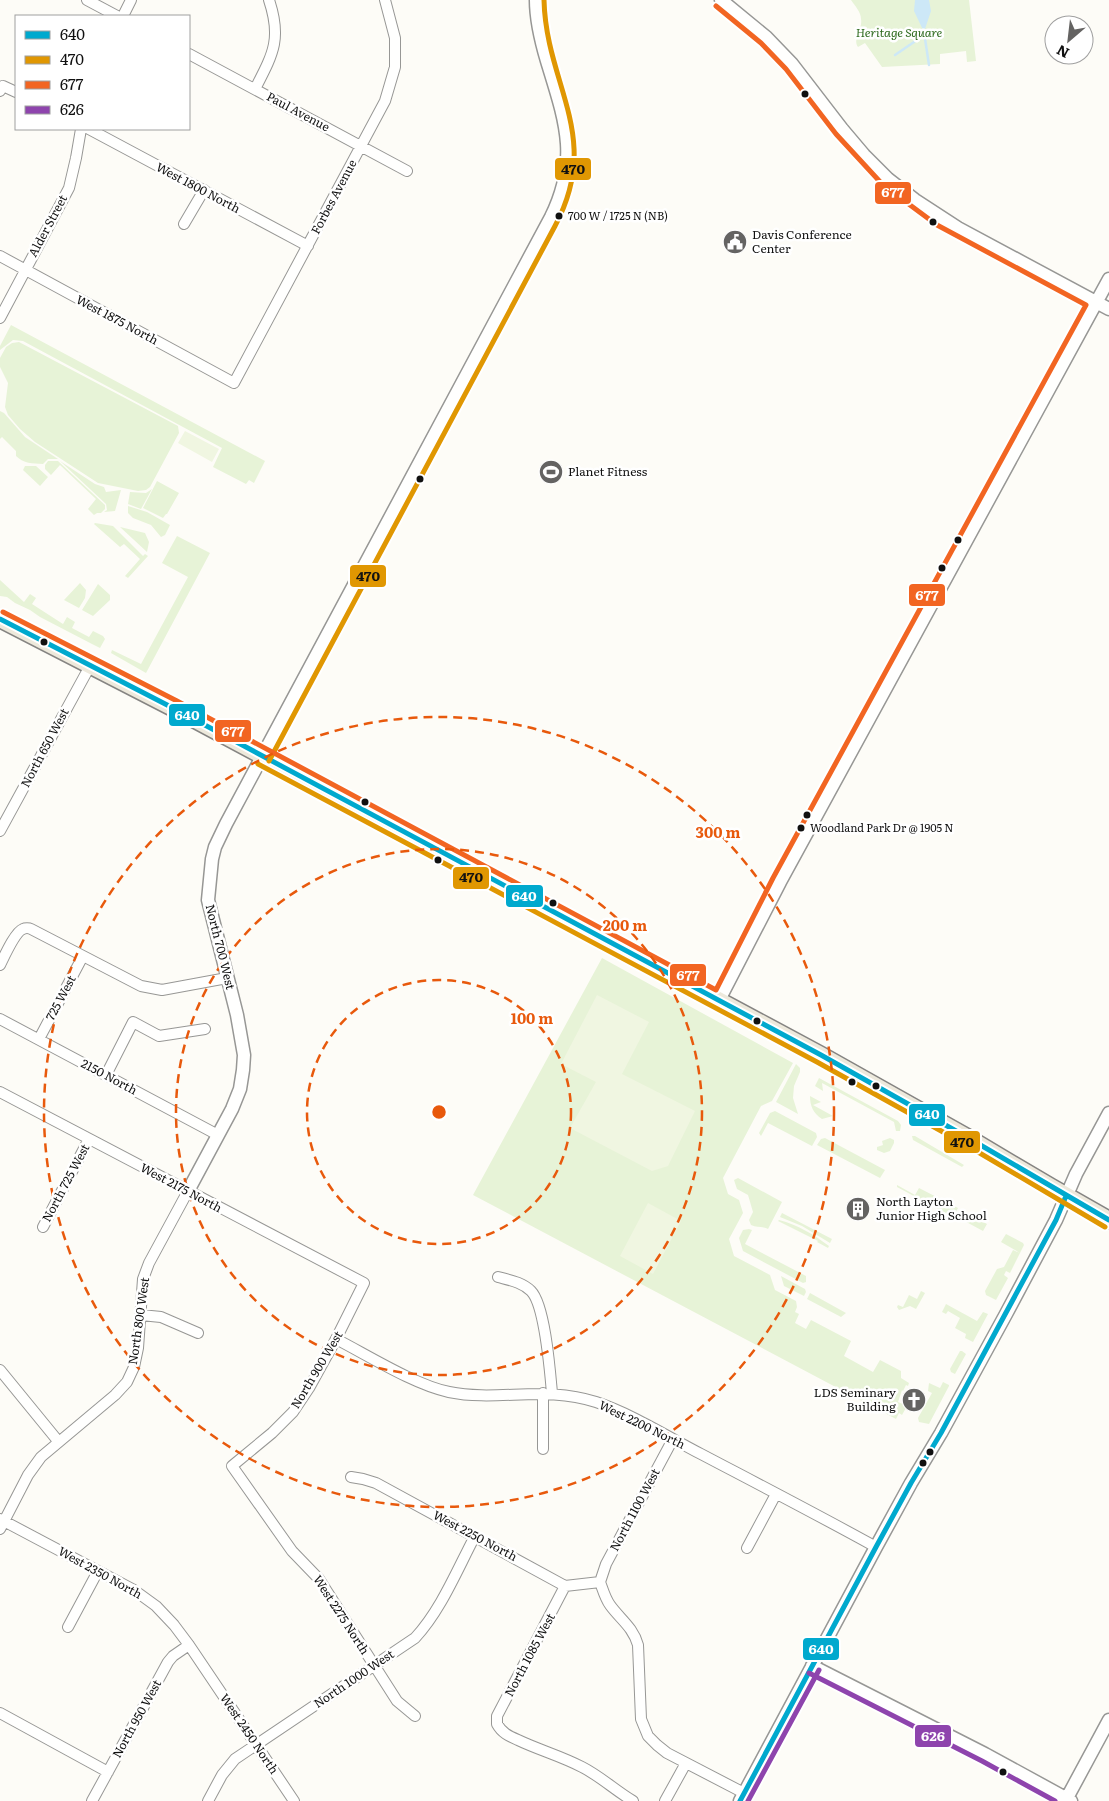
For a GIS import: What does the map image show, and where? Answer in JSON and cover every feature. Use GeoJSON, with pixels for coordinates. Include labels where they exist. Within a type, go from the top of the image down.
{"type":"FeatureCollection","features":[{"type":"Feature","properties":{"kind":"main road"},"geometry":{"type":"LineString","coordinates":[[0,619],[719,1000],[902,1100],[1109,1220]]}},
{"type":"Feature","properties":{"kind":"street"},"geometry":{"type":"LineString","coordinates":[[87,0],[115,15]]}},
{"type":"Feature","properties":{"kind":"street"},"geometry":{"type":"LineString","coordinates":[[123,15],[130,0]]}},
{"type":"Feature","properties":{"kind":"street"},"geometry":{"type":"LineString","coordinates":[[255,89],[269,60],[276,39],[274,16],[270,0]]}},
{"type":"Feature","properties":{"kind":"street","name":"Forbes Avenue"},"geometry":{"type":"LineString","coordinates":[[234,383],[385,101],[395,67],[395,38],[385,0]]}},
{"type":"Feature","properties":{"kind":"street","name":"North 700 West"},"geometry":{"type":"LineString","coordinates":[[244,1055],[237,1015],[208,900],[210,868],[215,847],[548,224],[561,196],[567,166],[567,133],[540,37],[536,0]]}},
{"type":"Feature","properties":{"kind":"street"},"geometry":{"type":"LineString","coordinates":[[721,0],[766,37],[792,64],[864,155],[895,184],[941,218],[1109,309]]}},
{"type":"Feature","properties":{"kind":"street","name":"Paul Avenue"},"geometry":{"type":"LineString","coordinates":[[190,55],[407,171]]}},
{"type":"Feature","properties":{"kind":"street"},"geometry":{"type":"LineString","coordinates":[[2,89],[15,92]]}},
{"type":"Feature","properties":{"kind":"street","name":"Alder Street"},"geometry":{"type":"LineString","coordinates":[[0,318],[69,188],[80,130]]}},
{"type":"Feature","properties":{"kind":"street","name":"West 1800 North"},"geometry":{"type":"LineString","coordinates":[[91,130],[308,246]]}},
{"type":"Feature","properties":{"kind":"street"},"geometry":{"type":"LineString","coordinates":[[184,224],[204,190]]}},
{"type":"Feature","properties":{"kind":"street","name":"West 1875 North"},"geometry":{"type":"LineString","coordinates":[[0,256],[234,383]]}},
{"type":"Feature","properties":{"kind":"street"},"geometry":{"type":"LineString","coordinates":[[719,1000],[780,882],[1109,279]]}},
{"type":"Feature","properties":{"kind":"street","name":"North 650 West"},"geometry":{"type":"LineString","coordinates":[[0,831],[90,666]]}},
{"type":"Feature","properties":{"kind":"street"},"geometry":{"type":"LineString","coordinates":[[0,965],[18,933],[23,929],[31,929],[142,986],[162,990],[227,978]]}},
{"type":"Feature","properties":{"kind":"street","name":"725 West"},"geometry":{"type":"LineString","coordinates":[[39,1039],[83,956]]}},
{"type":"Feature","properties":{"kind":"street","name":"2150 North"},"geometry":{"type":"LineString","coordinates":[[0,1018],[218,1135]]}},
{"type":"Feature","properties":{"kind":"street"},"geometry":{"type":"LineString","coordinates":[[106,1075],[133,1022],[160,1036],[205,1029]]}},
{"type":"Feature","properties":{"kind":"street","name":"North 800 West"},"geometry":{"type":"LineString","coordinates":[[1,1523],[34,1465],[58,1441],[115,1395],[127,1382],[134,1367],[138,1348],[143,1279],[149,1263],[232,1109],[240,1089],[244,1055]]}},
{"type":"Feature","properties":{"kind":"street","name":"West 2175 North"},"geometry":{"type":"LineString","coordinates":[[0,1092],[364,1283]]}},
{"type":"Feature","properties":{"kind":"street"},"geometry":{"type":"LineString","coordinates":[[565,1586],[600,1582],[610,1605],[625,1621],[636,1638],[638,1645],[641,1719],[643,1728],[657,1745],[742,1797],[876,1547],[945,1426],[1052,1227],[1076,1174],[1109,1113]]}},
{"type":"Feature","properties":{"kind":"street","name":"North 725 West"},"geometry":{"type":"LineString","coordinates":[[43,1227],[89,1139]]}},
{"type":"Feature","properties":{"kind":"street"},"geometry":{"type":"LineString","coordinates":[[498,1277],[518,1282],[531,1291],[540,1306],[548,1393],[543,1449]]}},
{"type":"Feature","properties":{"kind":"street","name":"North 900 West"},"geometry":{"type":"LineString","coordinates":[[232,1466],[272,1433],[293,1412],[309,1388],[336,1339],[364,1283]]}},
{"type":"Feature","properties":{"kind":"street"},"geometry":{"type":"LineString","coordinates":[[141,1315],[161,1317],[198,1333]]}},
{"type":"Feature","properties":{"kind":"street","name":"West 2200 North"},"geometry":{"type":"LineString","coordinates":[[336,1339],[416,1380],[449,1392],[479,1395],[548,1393],[574,1396],[597,1402],[673,1439],[876,1547]]}},
{"type":"Feature","properties":{"kind":"street"},"geometry":{"type":"LineString","coordinates":[[0,1370],[58,1441]]}},
{"type":"Feature","properties":{"kind":"street","name":"North 1100 West"},"geometry":{"type":"LineString","coordinates":[[600,1582],[606,1564],[673,1439]]}},
{"type":"Feature","properties":{"kind":"street","name":"West 2275 North"},"geometry":{"type":"LineString","coordinates":[[232,1466],[292,1551],[318,1579],[397,1701],[415,1716]]}},
{"type":"Feature","properties":{"kind":"street","name":"West 2250 North"},"geometry":{"type":"LineString","coordinates":[[351,1478],[364,1479],[376,1483],[565,1586]]}},
{"type":"Feature","properties":{"kind":"street"},"geometry":{"type":"LineString","coordinates":[[748,1548],[776,1494]]}},
{"type":"Feature","properties":{"kind":"street","name":"West 2350 North"},"geometry":{"type":"LineString","coordinates":[[1,1523],[134,1590],[156,1606],[174,1625],[205,1668]]}},
{"type":"Feature","properties":{"kind":"street","name":"North 1000 West"},"geometry":{"type":"LineString","coordinates":[[208,1801],[227,1768],[236,1759],[415,1638],[425,1628],[434,1614],[475,1536]]}},
{"type":"Feature","properties":{"kind":"street"},"geometry":{"type":"LineString","coordinates":[[68,1627],[98,1571]]}},
{"type":"Feature","properties":{"kind":"street","name":"North 1085 West"},"geometry":{"type":"LineString","coordinates":[[565,1586],[497,1716],[497,1724],[505,1734],[585,1768],[633,1801]]}},
{"type":"Feature","properties":{"kind":"street","name":"North 950 West"},"geometry":{"type":"LineString","coordinates":[[92,1801],[168,1662],[189,1644]]}},
{"type":"Feature","properties":{"kind":"street"},"geometry":{"type":"LineString","coordinates":[[812,1666],[985,1754],[1069,1800],[1109,1720]]}},
{"type":"Feature","properties":{"kind":"street","name":"West 2450 North"},"geometry":{"type":"LineString","coordinates":[[205,1668],[294,1801]]}},
{"type":"Feature","properties":{"kind":"street"},"geometry":{"type":"LineString","coordinates":[[0,1714],[108,1772]]}},
{"type":"Feature","properties":{"kind":"street"},"geometry":{"type":"LineString","coordinates":[[665,1801],[686,1763]]}},
{"type":"Feature","properties":{"kind":"green space","name":"Heritage Square"},"geometry":{"type":"Polygon","coordinates":[[[851,0],[969,0],[976,61],[967,62],[966,51],[940,54],[940,64],[882,67],[865,43],[858,47],[856,44],[861,26],[861,16],[851,0]]]}},
{"type":"Feature","properties":{"kind":"green space"},"geometry":{"type":"Polygon","coordinates":[[[11,325],[265,461],[254,483],[249,480],[246,484],[213,467],[222,448],[23,341],[13,340],[0,350],[0,346],[11,325]]]}},
{"type":"Feature","properties":{"kind":"green space"},"geometry":{"type":"Polygon","coordinates":[[[19,342],[178,426],[179,433],[150,487],[146,490],[138,491],[98,483],[35,442],[20,429],[8,415],[5,407],[8,383],[0,367],[0,358],[6,347],[12,343],[19,342]]]}},
{"type":"Feature","properties":{"kind":"green space"},"geometry":{"type":"Polygon","coordinates":[[[0,411],[25,437],[58,459],[48,459],[43,464],[28,463],[19,459],[16,456],[16,451],[2,437],[0,439],[0,411]]]}},
{"type":"Feature","properties":{"kind":"green space"},"geometry":{"type":"Polygon","coordinates":[[[185,431],[219,449],[212,462],[178,443],[185,431]]]}},
{"type":"Feature","properties":{"kind":"green space"},"geometry":{"type":"Polygon","coordinates":[[[48,461],[58,461],[105,505],[105,509],[101,513],[94,515],[88,509],[96,499],[60,465],[51,475],[45,469],[48,461]]]}},
{"type":"Feature","properties":{"kind":"green space"},"geometry":{"type":"Polygon","coordinates":[[[60,461],[95,484],[104,487],[106,492],[121,490],[115,511],[104,512],[107,510],[106,504],[60,461]]]}},
{"type":"Feature","properties":{"kind":"green space"},"geometry":{"type":"Polygon","coordinates":[[[25,466],[36,466],[48,477],[40,486],[23,470],[25,466]]]}},
{"type":"Feature","properties":{"kind":"green space"},"geometry":{"type":"Polygon","coordinates":[[[157,481],[179,493],[163,518],[143,508],[157,481]]]}},
{"type":"Feature","properties":{"kind":"green space"},"geometry":{"type":"Polygon","coordinates":[[[152,489],[141,509],[128,504],[130,492],[146,493],[152,489]]]}},
{"type":"Feature","properties":{"kind":"green space"},"geometry":{"type":"Polygon","coordinates":[[[128,506],[147,512],[170,525],[165,535],[161,537],[151,525],[133,518],[128,513],[128,506]]]}},
{"type":"Feature","properties":{"kind":"green space"},"geometry":{"type":"Polygon","coordinates":[[[95,523],[113,526],[143,556],[145,554],[148,556],[128,578],[125,576],[140,559],[124,544],[120,547],[95,523]]]}},
{"type":"Feature","properties":{"kind":"green space"},"geometry":{"type":"Polygon","coordinates":[[[120,527],[145,533],[149,542],[147,552],[120,527]]]}},
{"type":"Feature","properties":{"kind":"green space"},"geometry":{"type":"Polygon","coordinates":[[[177,536],[210,553],[146,673],[111,653],[112,650],[141,664],[188,577],[162,563],[177,536]]]}},
{"type":"Feature","properties":{"kind":"green space"},"geometry":{"type":"Polygon","coordinates":[[[0,580],[24,602],[30,594],[36,598],[32,604],[63,624],[67,617],[75,622],[72,628],[89,637],[93,631],[103,636],[105,639],[100,648],[40,617],[7,597],[0,596],[0,580]]]}},
{"type":"Feature","properties":{"kind":"green space"},"geometry":{"type":"Polygon","coordinates":[[[80,583],[86,590],[85,598],[79,608],[64,600],[80,583]]]}},
{"type":"Feature","properties":{"kind":"green space"},"geometry":{"type":"Polygon","coordinates":[[[98,584],[110,595],[110,600],[93,616],[82,610],[98,584]]]}},
{"type":"Feature","properties":{"kind":"green space"},"geometry":{"type":"Polygon","coordinates":[[[602,958],[793,1063],[772,1101],[761,1106],[723,1178],[728,1194],[739,1200],[743,1213],[729,1239],[734,1256],[770,1275],[775,1290],[796,1301],[797,1307],[795,1312],[799,1314],[795,1323],[806,1329],[811,1320],[851,1341],[844,1356],[873,1372],[880,1360],[901,1371],[901,1378],[909,1383],[902,1390],[898,1402],[907,1406],[902,1415],[899,1413],[896,1419],[473,1195],[602,958]]]}},
{"type":"Feature","properties":{"kind":"green space"},"geometry":{"type":"Polygon","coordinates":[[[597,995],[649,1022],[622,1074],[695,1111],[668,1166],[652,1171],[570,1128],[596,1082],[561,1064],[597,995]]]}},
{"type":"Feature","properties":{"kind":"green space"},"geometry":{"type":"Polygon","coordinates":[[[796,1064],[800,1068],[800,1072],[794,1086],[793,1098],[798,1114],[776,1102],[796,1064]]]}},
{"type":"Feature","properties":{"kind":"green space"},"geometry":{"type":"Polygon","coordinates":[[[819,1078],[898,1121],[901,1125],[900,1131],[896,1131],[894,1122],[822,1083],[823,1091],[815,1086],[819,1078]]]}},
{"type":"Feature","properties":{"kind":"green space"},"geometry":{"type":"Polygon","coordinates":[[[810,1096],[821,1102],[813,1105],[833,1116],[822,1119],[819,1117],[813,1109],[810,1096]]]}},
{"type":"Feature","properties":{"kind":"green space"},"geometry":{"type":"Polygon","coordinates":[[[775,1111],[816,1133],[817,1137],[812,1146],[768,1123],[761,1136],[759,1133],[770,1113],[775,1111]]]}},
{"type":"Feature","properties":{"kind":"green space"},"geometry":{"type":"Polygon","coordinates":[[[912,1136],[964,1165],[962,1167],[913,1140],[912,1136]]]}},
{"type":"Feature","properties":{"kind":"green space"},"geometry":{"type":"Polygon","coordinates":[[[825,1138],[885,1170],[880,1178],[817,1145],[821,1139],[825,1138]]]}},
{"type":"Feature","properties":{"kind":"green space"},"geometry":{"type":"Polygon","coordinates":[[[890,1138],[894,1140],[894,1143],[890,1151],[884,1153],[877,1150],[877,1147],[883,1145],[882,1141],[890,1138]]]}},
{"type":"Feature","properties":{"kind":"green space"},"geometry":{"type":"Polygon","coordinates":[[[738,1178],[782,1202],[768,1229],[751,1225],[749,1220],[753,1212],[748,1195],[737,1189],[734,1180],[738,1178]]]}},
{"type":"Feature","properties":{"kind":"green space"},"geometry":{"type":"Polygon","coordinates":[[[897,1185],[915,1195],[919,1188],[958,1208],[953,1217],[897,1187],[897,1185]]]}},
{"type":"Feature","properties":{"kind":"green space"},"geometry":{"type":"Polygon","coordinates":[[[648,1203],[681,1221],[653,1274],[620,1256],[648,1203]]]}},
{"type":"Feature","properties":{"kind":"green space"},"geometry":{"type":"Polygon","coordinates":[[[961,1210],[987,1224],[983,1231],[957,1217],[961,1210]]]}},
{"type":"Feature","properties":{"kind":"green space"},"geometry":{"type":"Polygon","coordinates":[[[782,1213],[832,1239],[830,1243],[802,1226],[780,1217],[782,1213]]]}},
{"type":"Feature","properties":{"kind":"green space"},"geometry":{"type":"Polygon","coordinates":[[[778,1221],[799,1227],[829,1246],[828,1248],[778,1221]]]}},
{"type":"Feature","properties":{"kind":"green space"},"geometry":{"type":"Polygon","coordinates":[[[743,1230],[752,1230],[745,1244],[806,1276],[806,1282],[803,1283],[743,1251],[739,1238],[743,1230]]]}},
{"type":"Feature","properties":{"kind":"green space"},"geometry":{"type":"Polygon","coordinates":[[[1006,1234],[1023,1243],[1024,1245],[1020,1253],[1001,1242],[1006,1234]]]}},
{"type":"Feature","properties":{"kind":"green space"},"geometry":{"type":"Polygon","coordinates":[[[1013,1250],[1020,1253],[1010,1273],[1006,1271],[1004,1275],[1008,1278],[996,1300],[986,1295],[985,1291],[997,1269],[1004,1267],[1013,1250]]]}},
{"type":"Feature","properties":{"kind":"green space"},"geometry":{"type":"Polygon","coordinates":[[[781,1276],[805,1289],[804,1296],[784,1286],[781,1276]]]}},
{"type":"Feature","properties":{"kind":"green space"},"geometry":{"type":"Polygon","coordinates":[[[921,1291],[925,1293],[916,1309],[910,1306],[899,1310],[898,1305],[903,1307],[909,1295],[917,1299],[921,1291]]]}},
{"type":"Feature","properties":{"kind":"green space"},"geometry":{"type":"Polygon","coordinates":[[[810,1293],[846,1313],[841,1317],[807,1299],[810,1293]]]}},
{"type":"Feature","properties":{"kind":"green space"},"geometry":{"type":"Polygon","coordinates":[[[946,1304],[977,1321],[983,1312],[988,1314],[973,1342],[965,1338],[966,1334],[955,1328],[960,1318],[948,1311],[946,1314],[942,1312],[946,1304]]]}},
{"type":"Feature","properties":{"kind":"green space"},"geometry":{"type":"Polygon","coordinates":[[[960,1351],[966,1354],[955,1374],[950,1369],[960,1351]]]}},
{"type":"Feature","properties":{"kind":"green space"},"geometry":{"type":"Polygon","coordinates":[[[943,1382],[949,1386],[929,1424],[919,1422],[918,1418],[932,1393],[928,1391],[929,1383],[940,1388],[943,1382]]]}},
{"type":"Feature","properties":{"kind":"water"},"geometry":{"type":"Polygon","coordinates":[[[915,0],[929,0],[931,11],[924,32],[914,11],[915,0]]]}},
{"type":"Feature","properties":{"kind":"waterway"},"geometry":{"type":"LineString","coordinates":[[924,32],[929,65]]}},
{"type":"Feature","properties":{"kind":"waterway"},"geometry":{"type":"LineString","coordinates":[[895,55],[914,42],[924,32]]}},
{"type":"Feature","properties":{"kind":"transit line","name":"470"},"geometry":{"type":"LineString","coordinates":[[269,761],[555,226],[568,194],[574,165],[573,138],[568,111],[547,31],[544,0]]}},
{"type":"Feature","properties":{"kind":"transit line","name":"677"},"geometry":{"type":"LineString","coordinates":[[3,612],[177,701],[716,990],[773,878],[1086,305],[937,225],[883,185],[836,134],[786,69],[761,43],[716,6]]}},
{"type":"Feature","properties":{"kind":"transit line","name":"640"},"geometry":{"type":"LineString","coordinates":[[0,619],[173,708],[821,1055],[1109,1220]]}},
{"type":"Feature","properties":{"kind":"transit line","name":"470"},"geometry":{"type":"LineString","coordinates":[[258,764],[817,1062],[961,1142],[1105,1227]]}},
{"type":"Feature","properties":{"kind":"transit line","name":"640"},"geometry":{"type":"LineString","coordinates":[[740,1801],[876,1547],[941,1433],[1056,1220],[1066,1196]]}},
{"type":"Feature","properties":{"kind":"transit line","name":"626"},"geometry":{"type":"LineString","coordinates":[[748,1801],[819,1670]]}},
{"type":"Feature","properties":{"kind":"transit line","name":"626"},"geometry":{"type":"LineString","coordinates":[[809,1673],[982,1761],[1055,1801]]}},
{"type":"Feature","properties":{"kind":"place","name":"700 W / 1725 N (NB)"},"geometry":{"type":"Point","coordinates":[559,216]}},
{"type":"Feature","properties":{"kind":"place","name":"Davis Conference Center"},"geometry":{"type":"Point","coordinates":[735,242]}},
{"type":"Feature","properties":{"kind":"place","name":"Planet Fitness"},"geometry":{"type":"Point","coordinates":[551,472]}},
{"type":"Feature","properties":{"kind":"place","name":"Woodland Park Dr @ 1905 N"},"geometry":{"type":"Point","coordinates":[801,828]}},
{"type":"Feature","properties":{"kind":"place","name":"North Layton Junior High School"},"geometry":{"type":"Point","coordinates":[858,1209]}},
{"type":"Feature","properties":{"kind":"place","name":"LDS Seminary Building"},"geometry":{"type":"Point","coordinates":[914,1400]}}]}
